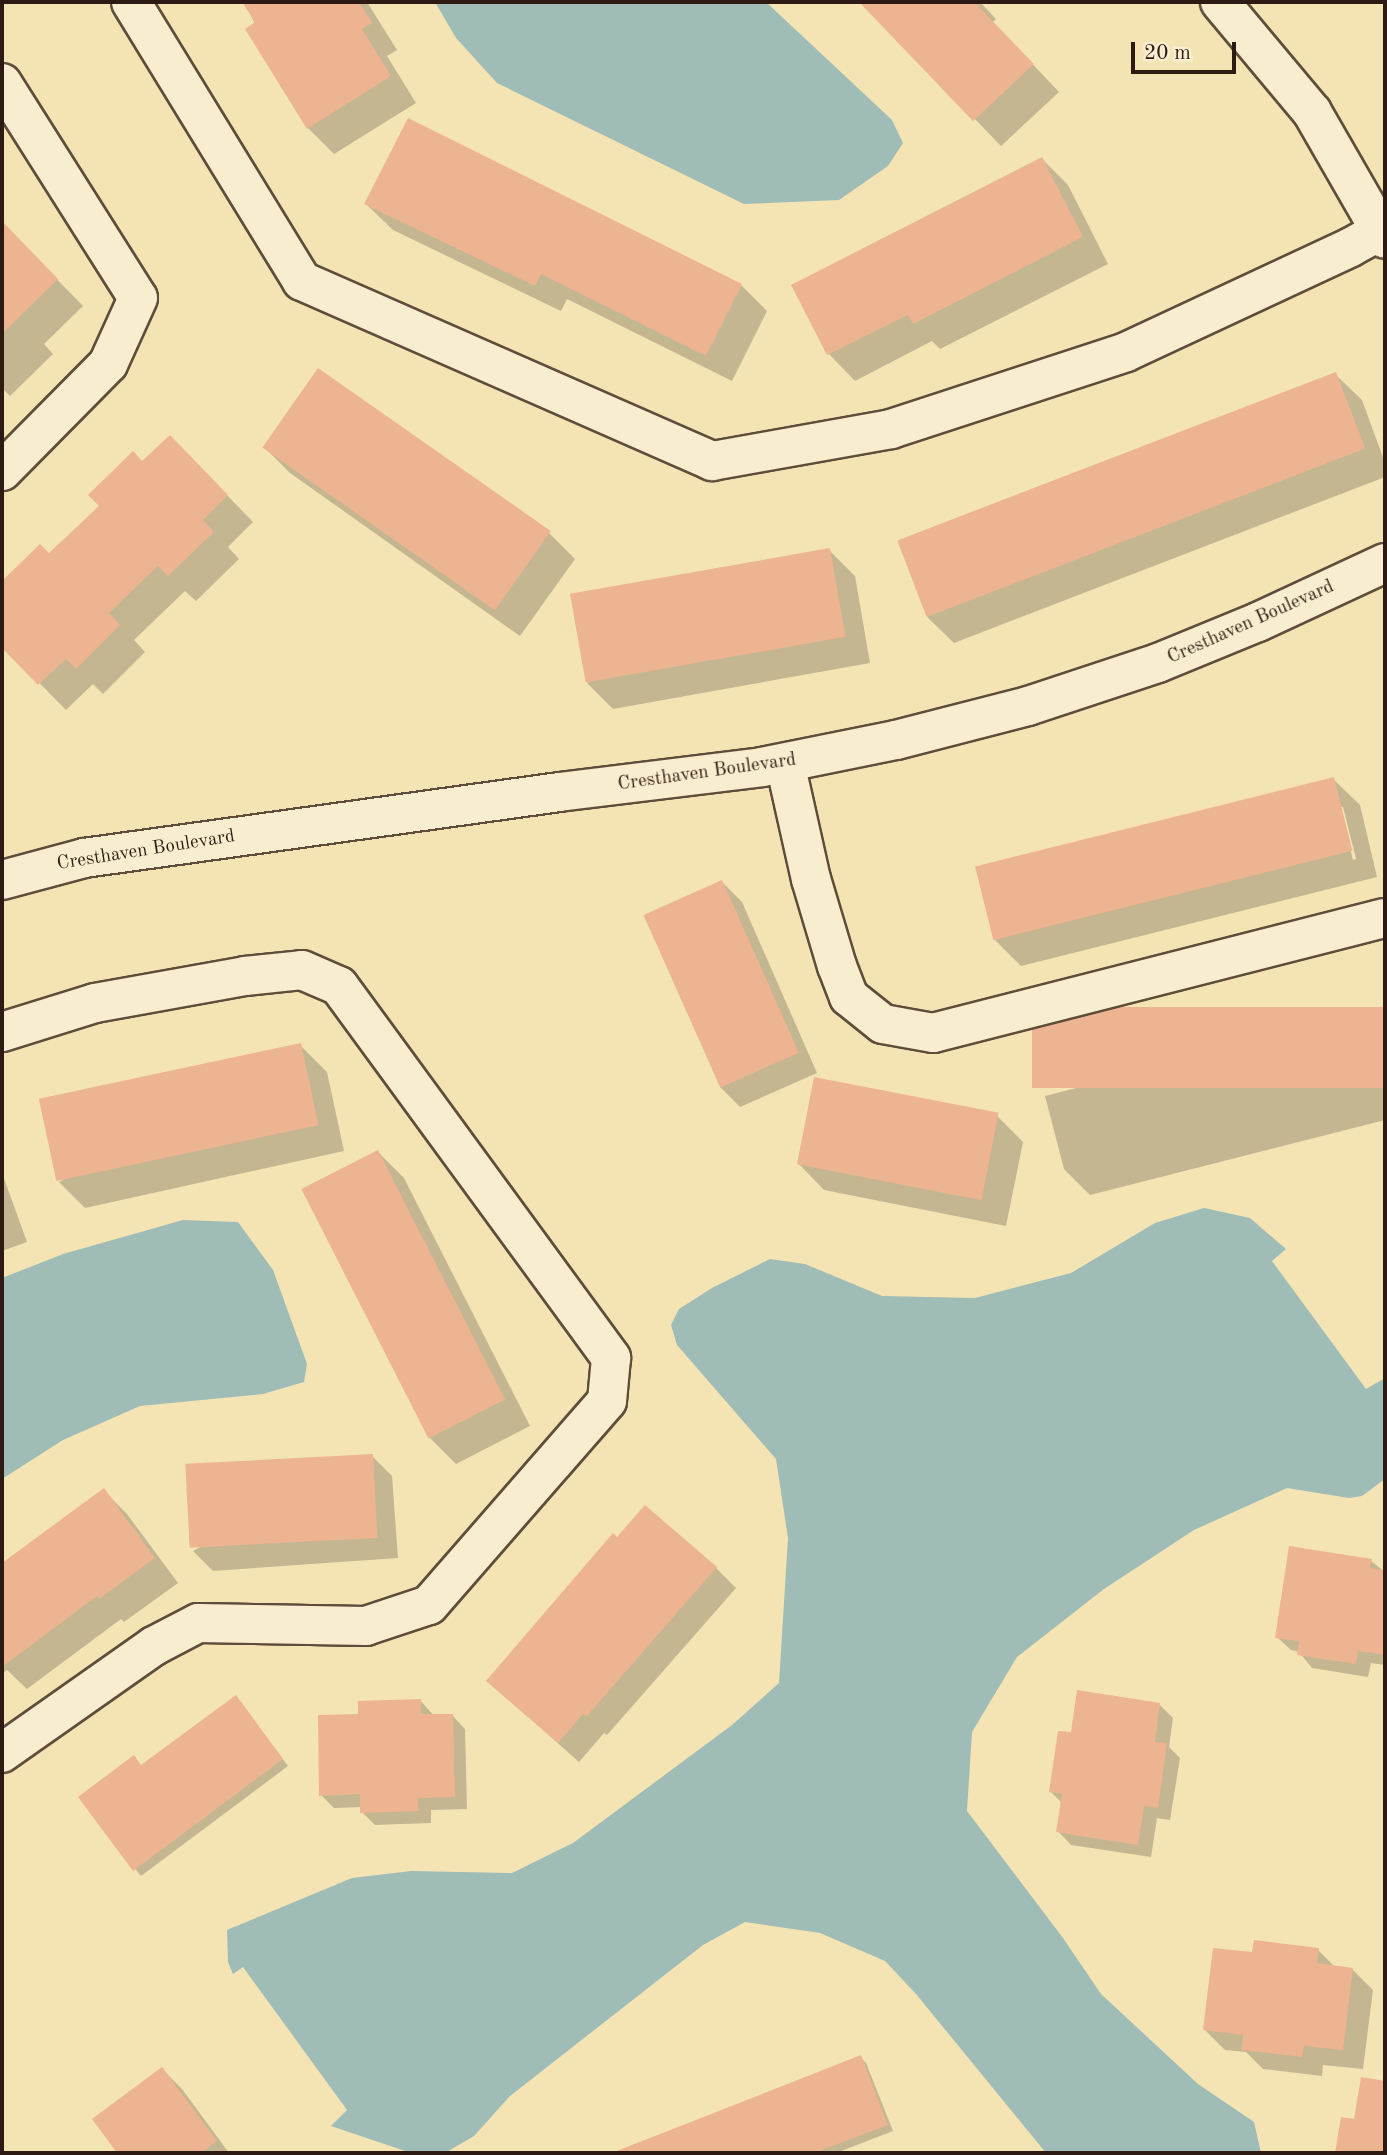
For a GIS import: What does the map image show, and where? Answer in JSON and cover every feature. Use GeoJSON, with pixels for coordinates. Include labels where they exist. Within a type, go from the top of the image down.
{"type":"FeatureCollection","features":[{"type":"Feature","properties":{"kind":"street"},"geometry":{"type":"LineString","coordinates":[[131,2],[302,282],[712,460],[891,429],[1126,352],[1384,232],[1312,112],[1220,2]]}},
{"type":"Feature","properties":{"kind":"street"},"geometry":{"type":"LineString","coordinates":[[2,83],[138,299],[108,364],[2,471]]}},
{"type":"Feature","properties":{"kind":"street","name":"Cresthaven Boulevard"},"geometry":{"type":"LineString","coordinates":[[2,880],[84,858],[785,763],[896,740],[1003,713],[1145,668],[1258,622],[1385,563]]}},
{"type":"Feature","properties":{"kind":"street"},"geometry":{"type":"LineString","coordinates":[[785,763],[811,879],[837,966],[849,997],[883,1024],[933,1033],[1385,918]]}},
{"type":"Feature","properties":{"kind":"street"},"geometry":{"type":"LineString","coordinates":[[2,1032],[95,1003],[245,976],[302,970],[340,986],[611,1359],[607,1401],[429,1605],[366,1626],[198,1623],[154,1646],[2,1753]]}},
{"type":"Feature","properties":{"kind":"water"},"geometry":{"type":"Polygon","coordinates":[[[435,2],[766,2],[892,120],[903,143],[888,166],[839,200],[744,204],[497,83],[456,38],[435,2]]]}},
{"type":"Feature","properties":{"kind":"water"},"geometry":{"type":"Polygon","coordinates":[[[1204,1208],[1250,1218],[1286,1249],[1272,1261],[1366,1389],[1385,1378],[1385,1479],[1362,1496],[1349,1498],[1287,1488],[1194,1530],[1104,1589],[1017,1657],[972,1732],[967,1811],[1063,1938],[1101,1994],[1198,2084],[1254,2122],[1261,2153],[1046,2153],[916,1994],[885,1961],[820,1933],[745,1922],[703,1945],[510,2096],[474,2136],[445,2153],[411,2153],[331,2126],[347,2110],[243,1967],[233,1974],[228,1962],[227,1930],[352,1878],[411,1871],[512,1873],[573,1843],[732,1725],[779,1683],[788,1538],[776,1459],[677,1345],[671,1325],[679,1309],[712,1288],[770,1259],[805,1264],[882,1296],[975,1298],[1071,1273],[1155,1223],[1204,1208]]]}},
{"type":"Feature","properties":{"kind":"water"},"geometry":{"type":"Polygon","coordinates":[[[183,1220],[238,1222],[273,1270],[307,1364],[304,1382],[263,1394],[140,1406],[63,1440],[2,1479],[2,1278],[63,1254],[183,1220]]]}},
{"type":"Feature","properties":{"kind":"building"},"geometry":{"type":"Polygon","coordinates":[[[242,2],[359,2],[372,23],[362,29],[391,76],[307,129],[245,29],[255,22],[242,2]]]}},
{"type":"Feature","properties":{"kind":"building"},"geometry":{"type":"Polygon","coordinates":[[[859,2],[974,2],[1034,64],[973,121],[859,2]]]}},
{"type":"Feature","properties":{"kind":"building"},"geometry":{"type":"Polygon","coordinates":[[[408,118],[742,284],[706,356],[541,274],[535,286],[364,204],[408,118]]]}},
{"type":"Feature","properties":{"kind":"building"},"geometry":{"type":"Polygon","coordinates":[[[1042,157],[1083,237],[913,324],[908,315],[827,355],[791,285],[1042,157]]]}},
{"type":"Feature","properties":{"kind":"building"},"geometry":{"type":"Polygon","coordinates":[[[2,221],[58,279],[2,334],[2,221]]]}},
{"type":"Feature","properties":{"kind":"building"},"geometry":{"type":"Polygon","coordinates":[[[318,368],[551,531],[495,610],[262,447],[318,368]]]}},
{"type":"Feature","properties":{"kind":"building"},"geometry":{"type":"Polygon","coordinates":[[[1336,372],[1365,449],[927,617],[897,540],[1336,372]]]}},
{"type":"Feature","properties":{"kind":"building"},"geometry":{"type":"Polygon","coordinates":[[[170,435],[228,495],[203,520],[214,532],[168,576],[158,566],[109,613],[120,625],[76,669],[66,659],[38,685],[2,648],[2,581],[40,544],[49,553],[99,506],[88,495],[133,451],[142,461],[170,435]]]}},
{"type":"Feature","properties":{"kind":"building"},"geometry":{"type":"Polygon","coordinates":[[[830,548],[846,637],[586,682],[570,594],[830,548]]]}},
{"type":"Feature","properties":{"kind":"building"},"geometry":{"type":"Polygon","coordinates":[[[1334,777],[1352,851],[993,940],[975,867],[1334,777]]]}},
{"type":"Feature","properties":{"kind":"building"},"geometry":{"type":"Polygon","coordinates":[[[722,880],[799,1053],[720,1088],[643,915],[722,880]]]}},
{"type":"Feature","properties":{"kind":"building"},"geometry":{"type":"Polygon","coordinates":[[[1032,1007],[1385,1007],[1385,1088],[1032,1088],[1032,1007]]]}},
{"type":"Feature","properties":{"kind":"building"},"geometry":{"type":"Polygon","coordinates":[[[301,1043],[318,1125],[56,1181],[39,1099],[301,1043]]]}},
{"type":"Feature","properties":{"kind":"building"},"geometry":{"type":"Polygon","coordinates":[[[814,1077],[999,1113],[982,1200],[797,1164],[814,1077]]]}},
{"type":"Feature","properties":{"kind":"building"},"geometry":{"type":"Polygon","coordinates":[[[378,1150],[505,1399],[428,1439],[301,1189],[378,1150]]]}},
{"type":"Feature","properties":{"kind":"building"},"geometry":{"type":"Polygon","coordinates":[[[373,1454],[377,1538],[190,1548],[185,1464],[373,1454]]]}},
{"type":"Feature","properties":{"kind":"building"},"geometry":{"type":"Polygon","coordinates":[[[104,1488],[155,1558],[99,1599],[97,1596],[2,1667],[2,1563],[104,1488]]]}},
{"type":"Feature","properties":{"kind":"building"},"geometry":{"type":"Polygon","coordinates":[[[645,1505],[717,1567],[587,1716],[583,1714],[558,1743],[486,1681],[613,1533],[617,1537],[645,1505]]]}},
{"type":"Feature","properties":{"kind":"building"},"geometry":{"type":"Polygon","coordinates":[[[1289,1546],[1372,1559],[1370,1568],[1385,1570],[1385,1655],[1358,1651],[1356,1664],[1297,1655],[1299,1641],[1275,1638],[1289,1546]]]}},
{"type":"Feature","properties":{"kind":"building"},"geometry":{"type":"Polygon","coordinates":[[[1077,1690],[1160,1703],[1155,1742],[1167,1743],[1158,1808],[1144,1806],[1138,1845],[1056,1832],[1062,1794],[1049,1792],[1058,1731],[1071,1732],[1077,1690]]]}},
{"type":"Feature","properties":{"kind":"building"},"geometry":{"type":"Polygon","coordinates":[[[236,1695],[283,1759],[133,1871],[78,1797],[134,1755],[141,1765],[236,1695]]]}},
{"type":"Feature","properties":{"kind":"building"},"geometry":{"type":"Polygon","coordinates":[[[421,1699],[421,1714],[453,1714],[455,1797],[418,1798],[419,1811],[360,1813],[360,1794],[319,1796],[318,1715],[358,1714],[358,1701],[421,1699]]]}},
{"type":"Feature","properties":{"kind":"building"},"geometry":{"type":"Polygon","coordinates":[[[1254,1940],[1319,1948],[1317,1963],[1353,1968],[1343,2050],[1304,2046],[1302,2057],[1241,2050],[1243,2035],[1203,2030],[1213,1948],[1252,1952],[1254,1940]]]}},
{"type":"Feature","properties":{"kind":"building"},"geometry":{"type":"Polygon","coordinates":[[[861,2055],[888,2125],[814,2153],[612,2153],[861,2055]]]}},
{"type":"Feature","properties":{"kind":"building"},"geometry":{"type":"Polygon","coordinates":[[[162,2067],[217,2141],[201,2153],[117,2153],[92,2119],[162,2067]]]}},
{"type":"Feature","properties":{"kind":"building"},"geometry":{"type":"Polygon","coordinates":[[[1361,2077],[1385,2081],[1385,2153],[1335,2153],[1341,2117],[1354,2119],[1361,2077]]]}}]}
